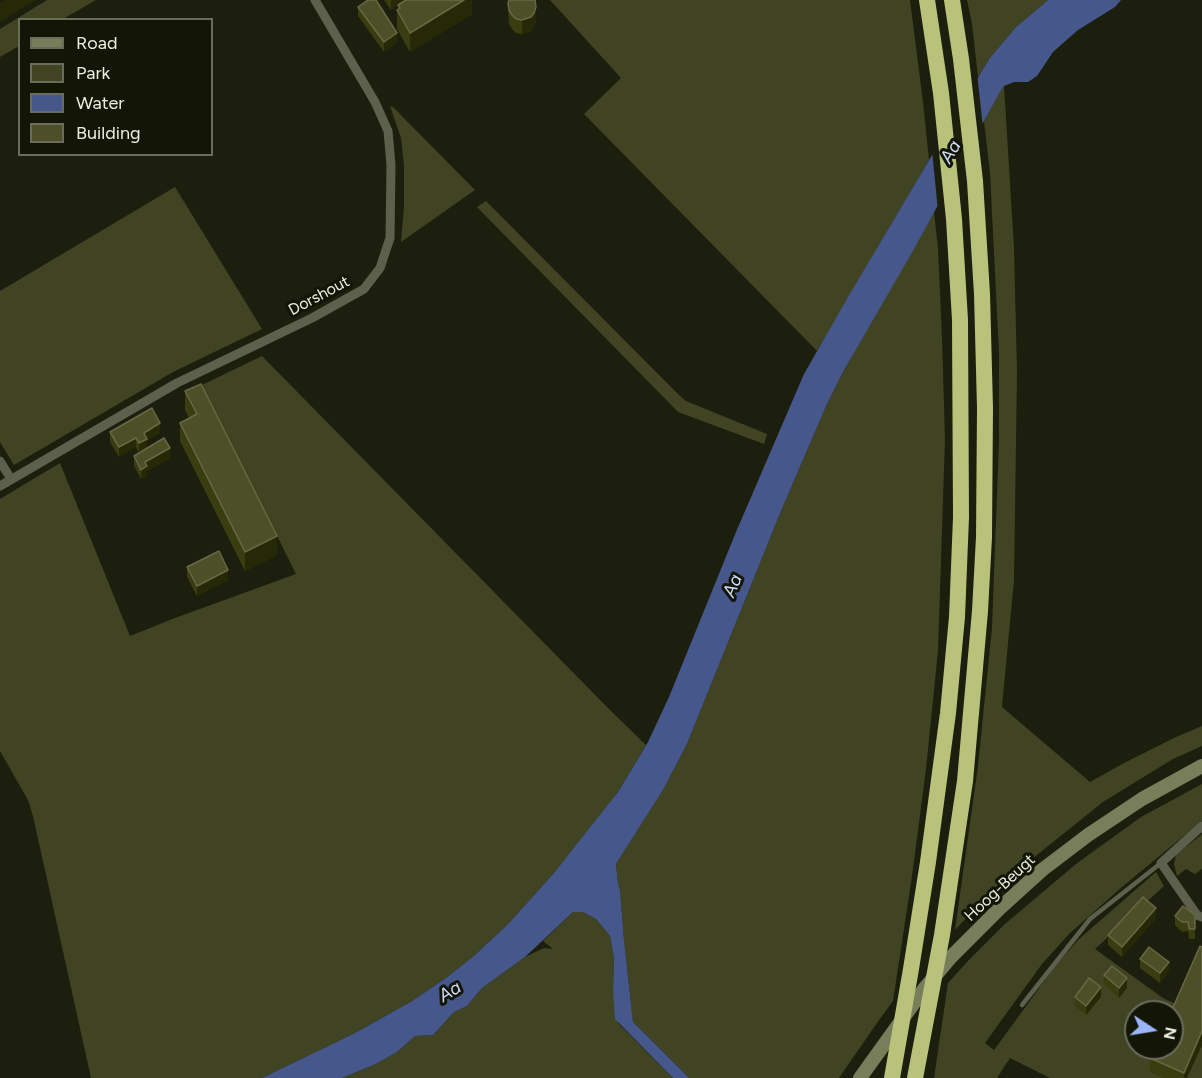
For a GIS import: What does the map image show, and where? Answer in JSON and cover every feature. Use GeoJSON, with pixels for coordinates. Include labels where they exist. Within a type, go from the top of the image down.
{"type":"FeatureCollection","features":[{"type":"Feature","properties":{"kind":"highway"},"geometry":{"type":"LineString","coordinates":[[892,1078],[928,862],[948,713],[957,616],[961,517],[960,320],[954,219],[941,93],[927,0]]}},
{"type":"Feature","properties":{"kind":"highway"},"geometry":{"type":"LineString","coordinates":[[915,1078],[942,935],[965,781],[984,537],[985,408],[982,294],[975,181],[952,0]]}},
{"type":"Feature","properties":{"kind":"street","name":"Dorshout"},"geometry":{"type":"LineString","coordinates":[[0,486],[177,383],[312,318],[364,289],[380,268],[390,238],[391,165],[388,131],[375,102],[315,0]]}},
{"type":"Feature","properties":{"kind":"street"},"geometry":{"type":"LineString","coordinates":[[0,461],[11,479]]}},
{"type":"Feature","properties":{"kind":"street","name":"Hoog-Beugt"},"geometry":{"type":"LineString","coordinates":[[860,1078],[924,989],[951,957],[1041,870],[1142,799],[1202,766]]}},
{"type":"Feature","properties":{"kind":"street"},"geometry":{"type":"LineString","coordinates":[[1202,826],[1161,863],[1197,915],[1202,918]]}},
{"type":"Feature","properties":{"kind":"lane"},"geometry":{"type":"LineString","coordinates":[[1022,1005],[1090,919],[1161,863]]}},
{"type":"Feature","properties":{"kind":"green space"},"geometry":{"type":"Polygon","coordinates":[[[47,0],[96,0],[65,18],[18,18],[18,47],[0,57],[0,29],[47,0]]]}},
{"type":"Feature","properties":{"kind":"green space"},"geometry":{"type":"Polygon","coordinates":[[[550,0],[910,0],[929,160],[817,351],[584,114],[621,78],[550,0]]]}},
{"type":"Feature","properties":{"kind":"green space"},"geometry":{"type":"Polygon","coordinates":[[[967,0],[1048,0],[1016,27],[989,59],[978,77],[967,0]]]}},
{"type":"Feature","properties":{"kind":"green space"},"geometry":{"type":"Polygon","coordinates":[[[1004,86],[1014,248],[1017,372],[1014,580],[1002,707],[1090,782],[1202,726],[1202,746],[1173,759],[1103,802],[992,891],[955,930],[978,766],[992,628],[999,441],[999,353],[990,173],[984,121],[1004,86]]]}},
{"type":"Feature","properties":{"kind":"green space"},"geometry":{"type":"Polygon","coordinates":[[[390,106],[475,190],[401,242],[404,165],[401,138],[390,106]]]}},
{"type":"Feature","properties":{"kind":"green space"},"geometry":{"type":"Polygon","coordinates":[[[175,187],[262,329],[173,372],[14,465],[0,442],[0,291],[175,187]]]}},
{"type":"Feature","properties":{"kind":"green space"},"geometry":{"type":"Polygon","coordinates":[[[486,201],[679,395],[686,401],[767,434],[764,444],[678,412],[477,207],[486,201]]]}},
{"type":"Feature","properties":{"kind":"green space"},"geometry":{"type":"Polygon","coordinates":[[[934,212],[938,248],[945,439],[938,651],[926,769],[893,1001],[839,1078],[689,1078],[633,1022],[616,864],[663,790],[687,744],[827,404],[934,212]]]}},
{"type":"Feature","properties":{"kind":"green space"},"geometry":{"type":"Polygon","coordinates":[[[262,356],[646,745],[618,792],[587,833],[509,923],[475,955],[412,1001],[355,1033],[262,1078],[91,1078],[33,816],[28,800],[0,751],[0,499],[60,463],[130,636],[296,574],[202,385],[262,356]]]}},
{"type":"Feature","properties":{"kind":"green space"},"geometry":{"type":"Polygon","coordinates":[[[1202,784],[1202,821],[1069,934],[1042,964],[985,1043],[994,1050],[1056,965],[1079,939],[1156,872],[1164,886],[1095,949],[1167,1000],[1124,1000],[1124,1060],[1184,1060],[1184,1003],[1202,964],[1202,1078],[1050,1078],[1010,1058],[997,1078],[934,1078],[948,983],[1005,924],[1076,864],[1141,817],[1202,784]]]}},
{"type":"Feature","properties":{"kind":"green space"},"geometry":{"type":"Polygon","coordinates":[[[1202,834],[1202,869],[1195,874],[1186,869],[1177,876],[1174,864],[1176,855],[1202,834]]]}},
{"type":"Feature","properties":{"kind":"green space"},"geometry":{"type":"Polygon","coordinates":[[[573,912],[583,912],[596,919],[610,936],[614,958],[613,991],[618,1023],[673,1078],[342,1078],[376,1064],[397,1052],[415,1036],[433,1035],[454,1012],[467,1006],[482,988],[525,957],[544,948],[553,949],[543,941],[573,912]]]}},
{"type":"Feature","properties":{"kind":"water","name":"Aa"},"geometry":{"type":"Polygon","coordinates":[[[1048,0],[1121,0],[1115,7],[1078,30],[1053,52],[1037,76],[1028,82],[1014,82],[1004,86],[1001,90],[827,404],[687,744],[663,790],[616,864],[633,1022],[689,1078],[673,1078],[615,1019],[614,958],[610,936],[596,919],[583,912],[573,912],[525,957],[482,988],[467,1006],[454,1012],[433,1035],[415,1036],[397,1052],[376,1064],[342,1078],[262,1078],[355,1033],[412,1001],[475,955],[509,923],[554,873],[618,792],[648,742],[669,697],[736,532],[804,374],[989,59],[1016,27],[1048,0]]]}},
{"type":"Feature","properties":{"kind":"pier"},"geometry":{"type":"Polygon","coordinates":[[[977,73],[983,128],[938,211],[932,150],[977,73]]]}},
{"type":"Feature","properties":{"kind":"building"},"geometry":{"type":"Polygon","coordinates":[[[368,0],[376,0],[397,33],[384,42],[358,7],[368,0]]]}},
{"type":"Feature","properties":{"kind":"building"},"geometry":{"type":"Polygon","coordinates":[[[406,0],[464,0],[410,33],[397,10],[400,8],[398,5],[406,0]]]}},
{"type":"Feature","properties":{"kind":"building"},"geometry":{"type":"Polygon","coordinates":[[[509,0],[535,0],[534,13],[531,17],[522,20],[516,19],[509,10],[509,0]]]}},
{"type":"Feature","properties":{"kind":"building"},"geometry":{"type":"Polygon","coordinates":[[[201,384],[277,536],[245,552],[180,423],[197,414],[185,391],[201,384]]]}},
{"type":"Feature","properties":{"kind":"building"},"geometry":{"type":"Polygon","coordinates":[[[152,408],[160,423],[144,433],[147,439],[139,443],[136,438],[119,447],[110,432],[152,408]]]}},
{"type":"Feature","properties":{"kind":"building"},"geometry":{"type":"Polygon","coordinates":[[[164,438],[170,448],[145,462],[147,466],[141,470],[134,456],[164,438]]]}},
{"type":"Feature","properties":{"kind":"building"},"geometry":{"type":"Polygon","coordinates":[[[219,551],[228,570],[197,586],[187,567],[219,551]]]}},
{"type":"Feature","properties":{"kind":"building"},"geometry":{"type":"Polygon","coordinates":[[[1143,897],[1156,908],[1122,947],[1108,935],[1143,897]]]}},
{"type":"Feature","properties":{"kind":"building"},"geometry":{"type":"Polygon","coordinates":[[[1183,906],[1195,915],[1195,929],[1189,929],[1188,922],[1182,922],[1175,916],[1183,906]]]}},
{"type":"Feature","properties":{"kind":"building"},"geometry":{"type":"Polygon","coordinates":[[[1200,946],[1202,947],[1202,1031],[1184,1073],[1155,1060],[1184,1060],[1184,1000],[1176,1000],[1200,946]]]}},
{"type":"Feature","properties":{"kind":"building"},"geometry":{"type":"Polygon","coordinates":[[[1149,947],[1169,962],[1160,973],[1140,959],[1149,947]]]}},
{"type":"Feature","properties":{"kind":"building"},"geometry":{"type":"Polygon","coordinates":[[[1112,966],[1127,978],[1119,988],[1104,975],[1112,966]]]}},
{"type":"Feature","properties":{"kind":"building"},"geometry":{"type":"Polygon","coordinates":[[[1089,978],[1101,987],[1086,1006],[1075,997],[1089,978]]]}}]}
